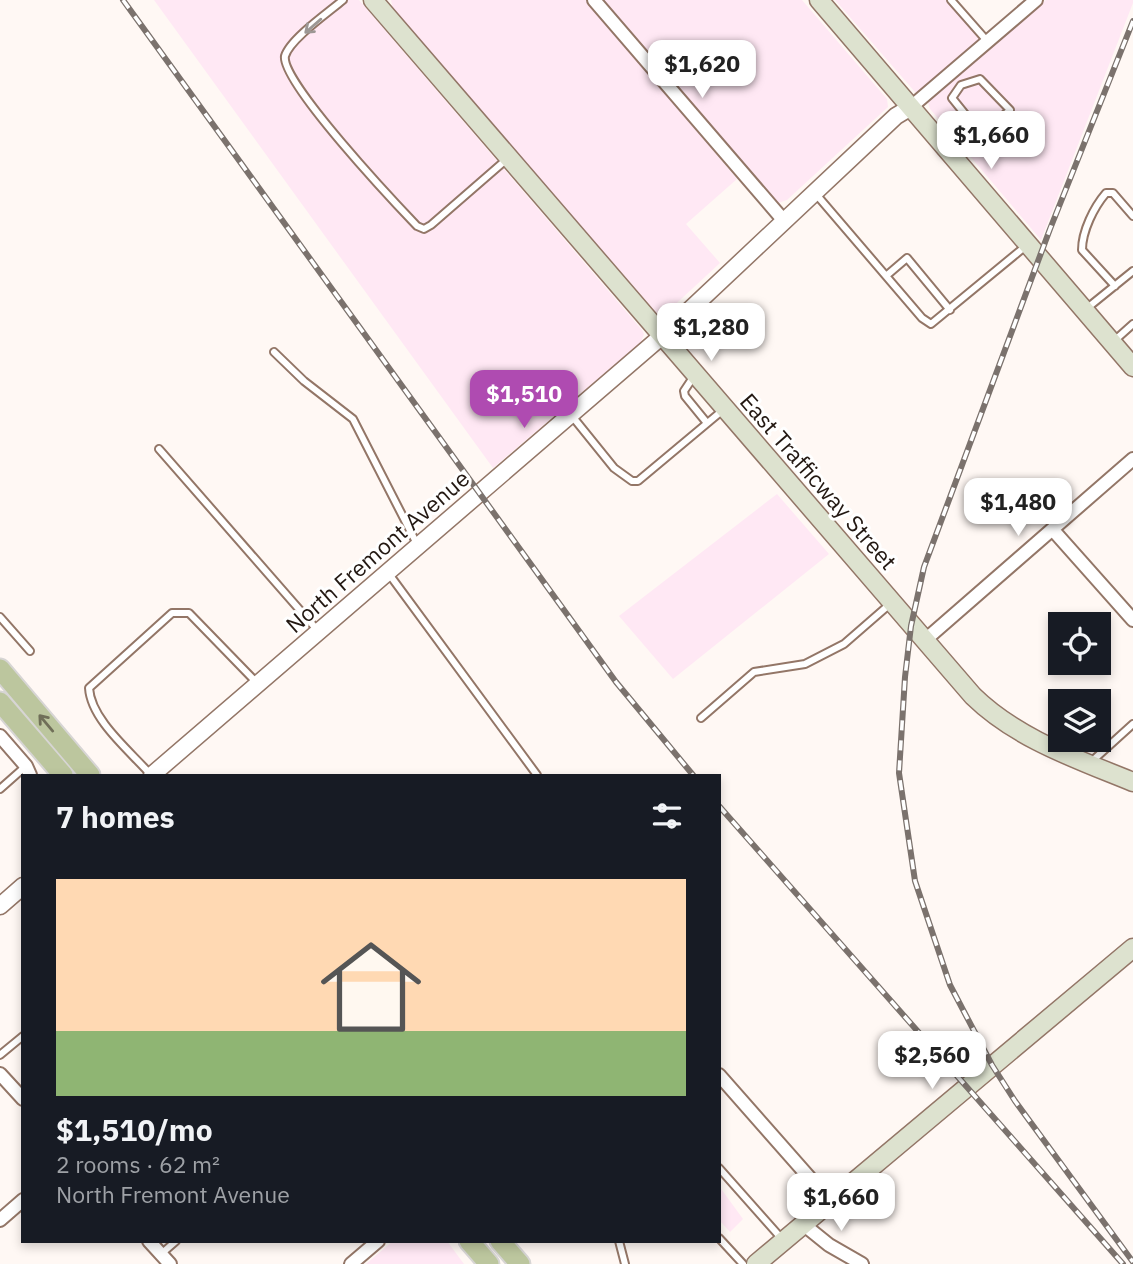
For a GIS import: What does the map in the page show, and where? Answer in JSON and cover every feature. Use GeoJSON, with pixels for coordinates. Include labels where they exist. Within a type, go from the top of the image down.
{"type":"FeatureCollection","features":[{"type":"Feature","properties":{"kind":"main road","name":"East Trafficway Street"},"geometry":{"type":"LineString","coordinates":[[373,0],[973,696],[1000,719],[1038,741],[1133,782]]}},
{"type":"Feature","properties":{"kind":"main road"},"geometry":{"type":"LineString","coordinates":[[819,0],[1133,367]]}},
{"type":"Feature","properties":{"kind":"main road"},"geometry":{"type":"LineString","coordinates":[[0,669],[89,774]]}},
{"type":"Feature","properties":{"kind":"main road"},"geometry":{"type":"LineString","coordinates":[[0,702],[62,774]]}},
{"type":"Feature","properties":{"kind":"main road"},"geometry":{"type":"LineString","coordinates":[[756,1264],[1133,948]]}},
{"type":"Feature","properties":{"kind":"main road"},"geometry":{"type":"LineString","coordinates":[[471,1243],[488,1264]]}},
{"type":"Feature","properties":{"kind":"main road"},"geometry":{"type":"LineString","coordinates":[[502,1243],[520,1264]]}},
{"type":"Feature","properties":{"kind":"street"},"geometry":{"type":"LineString","coordinates":[[594,0],[785,222]]}},
{"type":"Feature","properties":{"kind":"street"},"geometry":{"type":"LineString","coordinates":[[911,107],[1036,0]]}},
{"type":"Feature","properties":{"kind":"street","name":"North Fremont Avenue"},"geometry":{"type":"LineString","coordinates":[[153,774],[662,336],[896,116],[911,107]]}},
{"type":"Feature","properties":{"kind":"street"},"geometry":{"type":"LineString","coordinates":[[924,641],[1133,459]]}},
{"type":"Feature","properties":{"kind":"street"},"geometry":{"type":"LineString","coordinates":[[1053,530],[1133,620]]}},
{"type":"Feature","properties":{"kind":"street"},"geometry":{"type":"LineString","coordinates":[[0,736],[28,770]]}},
{"type":"Feature","properties":{"kind":"street"},"geometry":{"type":"LineString","coordinates":[[0,906],[21,888]]}},
{"type":"Feature","properties":{"kind":"street"},"geometry":{"type":"LineString","coordinates":[[0,1074],[21,1097]]}},
{"type":"Feature","properties":{"kind":"street"},"geometry":{"type":"LineString","coordinates":[[721,1077],[830,1202]]}},
{"type":"Feature","properties":{"kind":"street"},"geometry":{"type":"LineString","coordinates":[[0,1220],[21,1202]]}},
{"type":"Feature","properties":{"kind":"street"},"geometry":{"type":"LineString","coordinates":[[803,1224],[829,1245],[862,1264]]}},
{"type":"Feature","properties":{"kind":"street"},"geometry":{"type":"LineString","coordinates":[[151,1243],[165,1259]]}},
{"type":"Feature","properties":{"kind":"street"},"geometry":{"type":"LineString","coordinates":[[351,1264],[376,1243]]}},
{"type":"Feature","properties":{"kind":"lane"},"geometry":{"type":"LineString","coordinates":[[343,0],[292,44],[286,54],[285,64],[311,104],[368,173],[417,226],[424,229],[431,225],[508,158]]}},
{"type":"Feature","properties":{"kind":"lane"},"geometry":{"type":"LineString","coordinates":[[951,0],[988,42]]}},
{"type":"Feature","properties":{"kind":"lane"},"geometry":{"type":"LineString","coordinates":[[950,75],[961,85]]}},
{"type":"Feature","properties":{"kind":"lane"},"geometry":{"type":"LineString","coordinates":[[980,79],[1010,110],[982,134],[952,98],[961,85],[980,79]]}},
{"type":"Feature","properties":{"kind":"lane"},"geometry":{"type":"LineString","coordinates":[[815,193],[926,323],[935,323],[1029,244]]}},
{"type":"Feature","properties":{"kind":"lane"},"geometry":{"type":"LineString","coordinates":[[1115,286],[1082,250],[1082,242],[1097,204],[1106,193],[1113,193],[1133,216]]}},
{"type":"Feature","properties":{"kind":"lane"},"geometry":{"type":"LineString","coordinates":[[886,275],[906,258],[950,310]]}},
{"type":"Feature","properties":{"kind":"lane"},"geometry":{"type":"LineString","coordinates":[[1085,310],[1133,271]]}},
{"type":"Feature","properties":{"kind":"lane"},"geometry":{"type":"LineString","coordinates":[[1112,342],[1133,324]]}},
{"type":"Feature","properties":{"kind":"lane"},"geometry":{"type":"LineString","coordinates":[[274,352],[304,381],[353,419],[418,546]]}},
{"type":"Feature","properties":{"kind":"lane"},"geometry":{"type":"LineString","coordinates":[[695,374],[684,391],[685,396],[707,423]]}},
{"type":"Feature","properties":{"kind":"lane"},"geometry":{"type":"LineString","coordinates":[[571,414],[614,468],[632,481],[638,481],[724,409]]}},
{"type":"Feature","properties":{"kind":"lane"},"geometry":{"type":"LineString","coordinates":[[159,449],[319,632]]}},
{"type":"Feature","properties":{"kind":"lane"},"geometry":{"type":"LineString","coordinates":[[387,573],[536,774]]}},
{"type":"Feature","properties":{"kind":"lane"},"geometry":{"type":"LineString","coordinates":[[701,719],[754,672],[805,664],[844,643],[891,603]]}},
{"type":"Feature","properties":{"kind":"lane"},"geometry":{"type":"LineString","coordinates":[[151,774],[96,714],[90,701],[89,688],[172,613],[190,613],[258,685]]}},
{"type":"Feature","properties":{"kind":"lane"},"geometry":{"type":"LineString","coordinates":[[0,617],[30,650]]}},
{"type":"Feature","properties":{"kind":"lane"},"geometry":{"type":"LineString","coordinates":[[1090,763],[1133,724]]}},
{"type":"Feature","properties":{"kind":"lane"},"geometry":{"type":"LineString","coordinates":[[0,789],[21,775]]}},
{"type":"Feature","properties":{"kind":"lane"},"geometry":{"type":"LineString","coordinates":[[0,1055],[21,1038]]}},
{"type":"Feature","properties":{"kind":"lane"},"geometry":{"type":"LineString","coordinates":[[721,1170],[783,1241]]}},
{"type":"Feature","properties":{"kind":"lane"},"geometry":{"type":"LineString","coordinates":[[721,1240],[743,1264]]}},
{"type":"Feature","properties":{"kind":"lane"},"geometry":{"type":"LineString","coordinates":[[165,1259],[175,1243]]}},
{"type":"Feature","properties":{"kind":"lane"},"geometry":{"type":"LineString","coordinates":[[620,1243],[625,1264]]}},
{"type":"Feature","properties":{"kind":"shaded area"},"geometry":{"type":"Polygon","coordinates":[[[154,0],[359,0],[642,330],[644,334],[641,342],[493,468],[154,0]]]}},
{"type":"Feature","properties":{"kind":"shaded area"},"geometry":{"type":"Polygon","coordinates":[[[391,0],[586,0],[737,179],[686,224],[720,263],[666,313],[657,313],[393,9],[391,0]]]}},
{"type":"Feature","properties":{"kind":"shaded area"},"geometry":{"type":"Polygon","coordinates":[[[600,0],[802,0],[887,99],[888,107],[787,200],[778,203],[600,0]]]}},
{"type":"Feature","properties":{"kind":"shaded area"},"geometry":{"type":"Polygon","coordinates":[[[835,0],[956,0],[988,36],[920,94],[915,92],[835,0]]]}},
{"type":"Feature","properties":{"kind":"shaded area"},"geometry":{"type":"Polygon","coordinates":[[[1046,0],[1133,0],[1133,3],[1041,240],[930,109],[928,103],[930,98],[1046,0]]]}},
{"type":"Feature","properties":{"kind":"shaded area"},"geometry":{"type":"Polygon","coordinates":[[[777,494],[829,554],[673,679],[619,616],[777,494]]]}},
{"type":"Feature","properties":{"kind":"shaded area"},"geometry":{"type":"Polygon","coordinates":[[[721,1189],[743,1219],[730,1232],[721,1222],[721,1189]]]}},
{"type":"Feature","properties":{"kind":"shaded area"},"geometry":{"type":"Polygon","coordinates":[[[391,1243],[448,1243],[464,1264],[366,1264],[391,1243]]]}},
{"type":"Feature","properties":{"kind":"railway"},"geometry":{"type":"LineString","coordinates":[[123,0],[616,682],[692,774]]}},
{"type":"Feature","properties":{"kind":"railway"},"geometry":{"type":"LineString","coordinates":[[1133,21],[1050,229],[924,567],[911,626],[899,773],[915,881],[950,985],[992,1065],[1015,1101],[1133,1262]]}},
{"type":"Feature","properties":{"kind":"railway"},"geometry":{"type":"LineString","coordinates":[[721,808],[1123,1264]]}}]}
